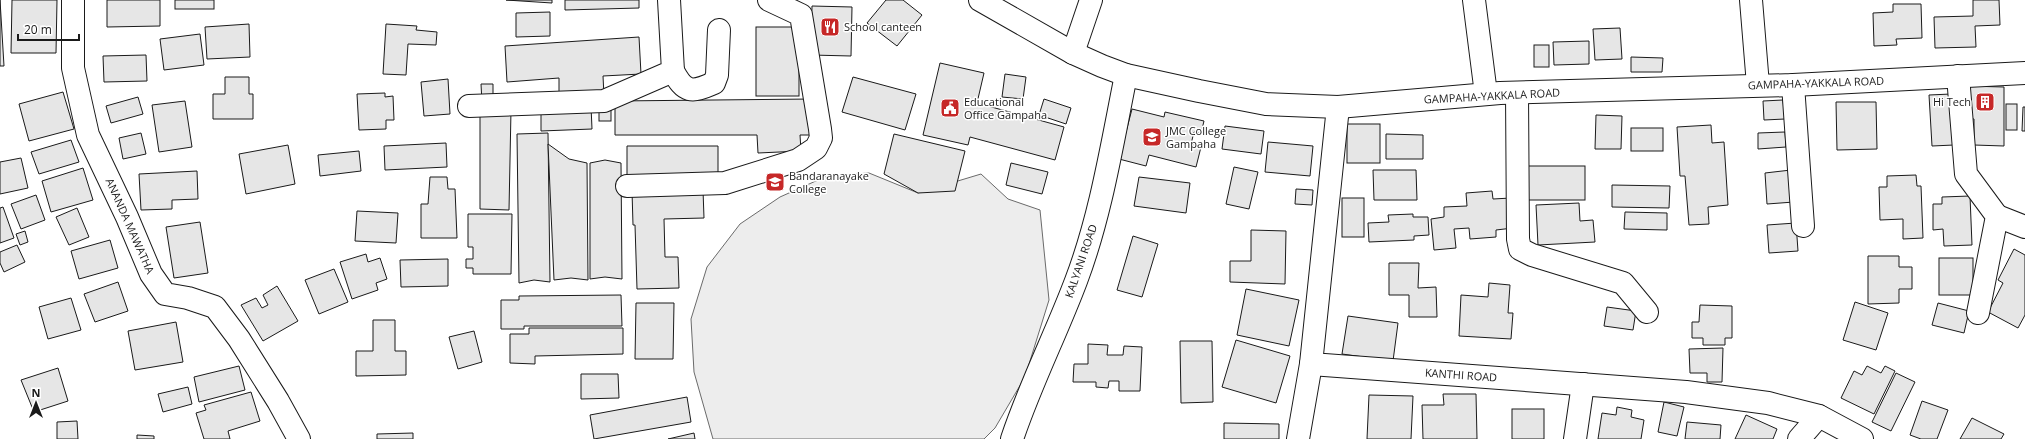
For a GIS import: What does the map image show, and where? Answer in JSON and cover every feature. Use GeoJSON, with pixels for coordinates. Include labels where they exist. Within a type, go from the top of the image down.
{"type":"FeatureCollection","features":[{"type":"Feature","properties":{"kind":"main road","name":"ANANDA MAWATHA"},"geometry":{"type":"LineString","coordinates":[[73,0],[72,68],[88,135],[127,217],[151,274],[165,294],[188,298],[215,307],[239,339],[278,401],[299,439]]}},
{"type":"Feature","properties":{"kind":"main road"},"geometry":{"type":"LineString","coordinates":[[668,0],[673,71],[681,85],[689,89],[701,89],[714,83],[717,75],[719,30]]}},
{"type":"Feature","properties":{"kind":"main road"},"geometry":{"type":"LineString","coordinates":[[627,186],[725,183],[798,160],[816,148],[821,138],[820,129],[801,15],[769,0]]}},
{"type":"Feature","properties":{"kind":"main road","name":"GAMPAHA-YAKKALA ROAD"},"geometry":{"type":"LineString","coordinates":[[980,0],[1073,53],[1126,75],[1266,104],[1338,107],[1486,94],[1793,85],[2025,73]]}},
{"type":"Feature","properties":{"kind":"main road"},"geometry":{"type":"LineString","coordinates":[[1073,53],[1091,0]]}},
{"type":"Feature","properties":{"kind":"main road"},"geometry":{"type":"LineString","coordinates":[[1474,0],[1486,94]]}},
{"type":"Feature","properties":{"kind":"main road"},"geometry":{"type":"LineString","coordinates":[[1751,0],[1758,85]]}},
{"type":"Feature","properties":{"kind":"main road"},"geometry":{"type":"LineString","coordinates":[[469,106],[604,101],[673,71]]}},
{"type":"Feature","properties":{"kind":"main road","name":"KALYANI ROAD"},"geometry":{"type":"LineString","coordinates":[[1012,439],[1023,407],[1076,281],[1094,226],[1126,75]]}},
{"type":"Feature","properties":{"kind":"main road"},"geometry":{"type":"LineString","coordinates":[[1958,76],[1966,174],[1997,216],[2025,227]]}},
{"type":"Feature","properties":{"kind":"main road"},"geometry":{"type":"LineString","coordinates":[[1793,85],[1803,226]]}},
{"type":"Feature","properties":{"kind":"main road"},"geometry":{"type":"LineString","coordinates":[[1517,93],[1518,239],[1520,249],[1532,255],[1623,283],[1647,312]]}},
{"type":"Feature","properties":{"kind":"main road"},"geometry":{"type":"LineString","coordinates":[[1298,439],[1311,364],[1338,107]]}},
{"type":"Feature","properties":{"kind":"main road"},"geometry":{"type":"LineString","coordinates":[[1978,313],[1997,216]]}},
{"type":"Feature","properties":{"kind":"main road","name":"KANTHI ROAD"},"geometry":{"type":"LineString","coordinates":[[1311,364],[1686,392],[1768,403],[1819,416],[1862,439]]}},
{"type":"Feature","properties":{"kind":"main road"},"geometry":{"type":"LineString","coordinates":[[1575,439],[1583,384]]}},
{"type":"Feature","properties":{"kind":"main road"},"geometry":{"type":"LineString","coordinates":[[1799,439],[1819,416]]}},
{"type":"Feature","properties":{"kind":"shaded area"},"geometry":{"type":"Polygon","coordinates":[[[869,173],[918,193],[981,174],[1008,199],[1040,210],[1049,300],[1025,377],[995,428],[984,439],[713,439],[694,372],[691,319],[707,267],[740,224],[780,197],[827,176],[869,173]]]}},
{"type":"Feature","properties":{"kind":"building"},"geometry":{"type":"Polygon","coordinates":[[[0,0],[4,66],[0,66],[0,0]]]}},
{"type":"Feature","properties":{"kind":"building"},"geometry":{"type":"Polygon","coordinates":[[[12,0],[57,0],[56,53],[11,53],[12,0]]]}},
{"type":"Feature","properties":{"kind":"building"},"geometry":{"type":"Polygon","coordinates":[[[107,0],[160,0],[160,26],[107,27],[107,0]]]}},
{"type":"Feature","properties":{"kind":"building"},"geometry":{"type":"Polygon","coordinates":[[[175,0],[214,0],[214,9],[175,9],[175,0]]]}},
{"type":"Feature","properties":{"kind":"building"},"geometry":{"type":"Polygon","coordinates":[[[506,0],[552,0],[552,3],[506,0]]]}},
{"type":"Feature","properties":{"kind":"building"},"geometry":{"type":"Polygon","coordinates":[[[565,0],[639,0],[639,8],[565,10],[565,0]]]}},
{"type":"Feature","properties":{"kind":"building"},"geometry":{"type":"Polygon","coordinates":[[[886,0],[903,0],[922,15],[897,46],[867,23],[886,0]]]}},
{"type":"Feature","properties":{"kind":"building"},"geometry":{"type":"Polygon","coordinates":[[[1973,0],[1999,0],[2000,25],[1975,26],[1976,47],[1935,48],[1934,17],[1973,16],[1973,0]]]}},
{"type":"Feature","properties":{"kind":"building"},"geometry":{"type":"Polygon","coordinates":[[[1893,4],[1921,4],[1922,38],[1896,39],[1897,45],[1874,46],[1873,13],[1893,12],[1893,4]]]}},
{"type":"Feature","properties":{"kind":"building"},"geometry":{"type":"Polygon","coordinates":[[[812,6],[852,7],[851,56],[811,55],[812,6]]]}},
{"type":"Feature","properties":{"kind":"building"},"geometry":{"type":"Polygon","coordinates":[[[550,12],[550,36],[516,37],[516,13],[550,12]]]}},
{"type":"Feature","properties":{"kind":"building"},"geometry":{"type":"Polygon","coordinates":[[[249,24],[250,57],[207,59],[205,27],[249,24]]]}},
{"type":"Feature","properties":{"kind":"building"},"geometry":{"type":"Polygon","coordinates":[[[386,24],[417,26],[416,30],[437,32],[436,45],[408,44],[406,75],[383,74],[386,24]]]}},
{"type":"Feature","properties":{"kind":"building"},"geometry":{"type":"Polygon","coordinates":[[[756,27],[799,27],[799,96],[756,96],[756,27]]]}},
{"type":"Feature","properties":{"kind":"building"},"geometry":{"type":"Polygon","coordinates":[[[1620,28],[1622,59],[1595,60],[1593,29],[1620,28]]]}},
{"type":"Feature","properties":{"kind":"building"},"geometry":{"type":"Polygon","coordinates":[[[200,34],[204,65],[164,70],[160,39],[200,34]]]}},
{"type":"Feature","properties":{"kind":"building"},"geometry":{"type":"Polygon","coordinates":[[[639,37],[641,74],[603,76],[604,96],[559,97],[559,78],[507,82],[505,46],[639,37]]]}},
{"type":"Feature","properties":{"kind":"building"},"geometry":{"type":"Polygon","coordinates":[[[1589,41],[1589,64],[1554,65],[1553,42],[1589,41]]]}},
{"type":"Feature","properties":{"kind":"building"},"geometry":{"type":"Polygon","coordinates":[[[1534,45],[1549,45],[1549,67],[1534,67],[1534,45]]]}},
{"type":"Feature","properties":{"kind":"building"},"geometry":{"type":"Polygon","coordinates":[[[146,55],[147,81],[104,82],[103,56],[146,55]]]}},
{"type":"Feature","properties":{"kind":"building"},"geometry":{"type":"Polygon","coordinates":[[[1631,57],[1663,58],[1662,72],[1631,72],[1631,57]]]}},
{"type":"Feature","properties":{"kind":"building"},"geometry":{"type":"Polygon","coordinates":[[[940,63],[984,73],[977,103],[1064,127],[1055,160],[970,137],[968,145],[923,135],[940,63]]]}},
{"type":"Feature","properties":{"kind":"building","name":"Educational Office Gampaha"},"geometry":{"type":"Polygon","coordinates":[[[1005,74],[1026,77],[1023,99],[1002,97],[1005,74]]]}},
{"type":"Feature","properties":{"kind":"building"},"geometry":{"type":"Polygon","coordinates":[[[225,77],[249,77],[249,94],[253,94],[253,119],[213,119],[213,94],[225,94],[225,77]]]}},
{"type":"Feature","properties":{"kind":"building"},"geometry":{"type":"Polygon","coordinates":[[[853,77],[916,94],[905,130],[842,112],[853,77]]]}},
{"type":"Feature","properties":{"kind":"building"},"geometry":{"type":"Polygon","coordinates":[[[448,79],[450,114],[424,116],[421,82],[448,79]]]}},
{"type":"Feature","properties":{"kind":"building"},"geometry":{"type":"Polygon","coordinates":[[[481,84],[493,84],[493,102],[482,103],[481,84]]]}},
{"type":"Feature","properties":{"kind":"building","name":"Hi Tech"},"geometry":{"type":"Polygon","coordinates":[[[1966,86],[2004,87],[2004,146],[1974,145],[1974,119],[1966,118],[1966,86]]]}},
{"type":"Feature","properties":{"kind":"building"},"geometry":{"type":"Polygon","coordinates":[[[63,92],[74,129],[29,141],[19,104],[63,92]]]}},
{"type":"Feature","properties":{"kind":"building"},"geometry":{"type":"Polygon","coordinates":[[[385,93],[385,97],[393,96],[394,120],[386,120],[386,129],[359,130],[357,94],[385,93]]]}},
{"type":"Feature","properties":{"kind":"building"},"geometry":{"type":"Polygon","coordinates":[[[1951,94],[1954,145],[1932,146],[1929,95],[1951,94]]]}},
{"type":"Feature","properties":{"kind":"building"},"geometry":{"type":"Polygon","coordinates":[[[138,97],[143,114],[111,123],[106,106],[138,97]]]}},
{"type":"Feature","properties":{"kind":"building"},"geometry":{"type":"Polygon","coordinates":[[[812,99],[813,135],[800,135],[801,151],[758,153],[757,135],[615,135],[615,101],[812,99]]]}},
{"type":"Feature","properties":{"kind":"building","name":"Educational Office Gampaha"},"geometry":{"type":"Polygon","coordinates":[[[1044,99],[1071,108],[1066,124],[1039,115],[1044,99]]]}},
{"type":"Feature","properties":{"kind":"building"},"geometry":{"type":"Polygon","coordinates":[[[1783,100],[1785,119],[1764,120],[1763,101],[1783,100]]]}},
{"type":"Feature","properties":{"kind":"building"},"geometry":{"type":"Polygon","coordinates":[[[185,101],[192,147],[159,152],[152,105],[185,101]]]}},
{"type":"Feature","properties":{"kind":"building"},"geometry":{"type":"Polygon","coordinates":[[[1836,102],[1876,102],[1877,149],[1837,150],[1836,102]]]}},
{"type":"Feature","properties":{"kind":"building"},"geometry":{"type":"Polygon","coordinates":[[[2006,104],[2017,104],[2017,130],[2006,130],[2006,104]]]}},
{"type":"Feature","properties":{"kind":"building"},"geometry":{"type":"Polygon","coordinates":[[[591,106],[592,129],[541,131],[541,108],[591,106]]]}},
{"type":"Feature","properties":{"kind":"building"},"geometry":{"type":"Polygon","coordinates":[[[599,106],[611,106],[611,121],[599,121],[599,106]]]}},
{"type":"Feature","properties":{"kind":"building"},"geometry":{"type":"Polygon","coordinates":[[[2023,107],[2025,107],[2025,131],[2022,131],[2023,107]]]}},
{"type":"Feature","properties":{"kind":"building"},"geometry":{"type":"Polygon","coordinates":[[[1132,109],[1164,117],[1165,112],[1204,121],[1201,133],[1194,132],[1191,144],[1201,147],[1196,167],[1149,155],[1146,166],[1119,159],[1132,109]]]}},
{"type":"Feature","properties":{"kind":"building"},"geometry":{"type":"Polygon","coordinates":[[[480,110],[511,110],[509,210],[480,209],[480,110]]]}},
{"type":"Feature","properties":{"kind":"building"},"geometry":{"type":"Polygon","coordinates":[[[1596,115],[1622,116],[1621,149],[1595,149],[1596,115]]]}},
{"type":"Feature","properties":{"kind":"building"},"geometry":{"type":"Polygon","coordinates":[[[1347,124],[1380,124],[1380,163],[1347,163],[1347,124]]]}},
{"type":"Feature","properties":{"kind":"building"},"geometry":{"type":"Polygon","coordinates":[[[1711,125],[1712,143],[1724,142],[1728,205],[1708,207],[1709,224],[1689,225],[1685,176],[1680,176],[1677,127],[1711,125]]]}},
{"type":"Feature","properties":{"kind":"building"},"geometry":{"type":"Polygon","coordinates":[[[1225,126],[1264,131],[1261,154],[1222,149],[1225,126]]]}},
{"type":"Feature","properties":{"kind":"building"},"geometry":{"type":"Polygon","coordinates":[[[1631,128],[1663,128],[1663,151],[1631,151],[1631,128]]]}},
{"type":"Feature","properties":{"kind":"building"},"geometry":{"type":"Polygon","coordinates":[[[1785,132],[1786,147],[1758,149],[1758,133],[1785,132]]]}},
{"type":"Feature","properties":{"kind":"building"},"geometry":{"type":"Polygon","coordinates":[[[141,133],[146,154],[123,159],[119,138],[141,133]]]}},
{"type":"Feature","properties":{"kind":"building"},"geometry":{"type":"Polygon","coordinates":[[[548,133],[550,282],[534,280],[519,283],[517,134],[548,133]]]}},
{"type":"Feature","properties":{"kind":"building"},"geometry":{"type":"Polygon","coordinates":[[[894,134],[965,151],[955,191],[918,193],[884,174],[894,134]]]}},
{"type":"Feature","properties":{"kind":"building"},"geometry":{"type":"Polygon","coordinates":[[[1386,134],[1423,135],[1423,159],[1386,159],[1386,134]]]}},
{"type":"Feature","properties":{"kind":"building"},"geometry":{"type":"Polygon","coordinates":[[[71,140],[79,162],[39,174],[31,152],[71,140]]]}},
{"type":"Feature","properties":{"kind":"building"},"geometry":{"type":"Polygon","coordinates":[[[1268,142],[1313,146],[1310,176],[1265,172],[1268,142]]]}},
{"type":"Feature","properties":{"kind":"building"},"geometry":{"type":"Polygon","coordinates":[[[446,143],[447,167],[385,170],[384,146],[446,143]]]}},
{"type":"Feature","properties":{"kind":"building"},"geometry":{"type":"Polygon","coordinates":[[[548,144],[569,159],[587,163],[588,280],[571,278],[554,280],[548,144]]]}},
{"type":"Feature","properties":{"kind":"building"},"geometry":{"type":"Polygon","coordinates":[[[288,145],[295,184],[246,194],[239,154],[288,145]]]}},
{"type":"Feature","properties":{"kind":"building"},"geometry":{"type":"Polygon","coordinates":[[[627,146],[718,146],[718,178],[627,179],[627,146]]]}},
{"type":"Feature","properties":{"kind":"building"},"geometry":{"type":"Polygon","coordinates":[[[359,151],[361,171],[320,176],[318,155],[359,151]]]}},
{"type":"Feature","properties":{"kind":"building"},"geometry":{"type":"Polygon","coordinates":[[[21,158],[28,188],[0,194],[0,162],[21,158]]]}},
{"type":"Feature","properties":{"kind":"building"},"geometry":{"type":"Polygon","coordinates":[[[605,160],[621,163],[622,279],[605,277],[590,279],[590,163],[605,160]]]}},
{"type":"Feature","properties":{"kind":"building"},"geometry":{"type":"Polygon","coordinates":[[[1011,163],[1048,172],[1042,194],[1006,185],[1011,163]]]}},
{"type":"Feature","properties":{"kind":"building"},"geometry":{"type":"Polygon","coordinates":[[[1523,166],[1585,166],[1585,200],[1523,200],[1523,166]]]}},
{"type":"Feature","properties":{"kind":"building"},"geometry":{"type":"Polygon","coordinates":[[[1234,167],[1258,172],[1249,209],[1226,204],[1234,167]]]}},
{"type":"Feature","properties":{"kind":"building"},"geometry":{"type":"Polygon","coordinates":[[[83,168],[93,200],[51,212],[42,181],[83,168]]]}},
{"type":"Feature","properties":{"kind":"building"},"geometry":{"type":"Polygon","coordinates":[[[1373,170],[1416,170],[1417,200],[1374,200],[1373,170]]]}},
{"type":"Feature","properties":{"kind":"building"},"geometry":{"type":"Polygon","coordinates":[[[1791,170],[1794,202],[1767,204],[1765,173],[1791,170]]]}},
{"type":"Feature","properties":{"kind":"building"},"geometry":{"type":"Polygon","coordinates":[[[197,171],[198,199],[172,200],[172,209],[141,210],[139,174],[197,171]]]}},
{"type":"Feature","properties":{"kind":"building"},"geometry":{"type":"Polygon","coordinates":[[[1916,175],[1917,186],[1921,186],[1923,238],[1903,239],[1903,219],[1880,220],[1879,187],[1887,187],[1887,176],[1916,175]]]}},
{"type":"Feature","properties":{"kind":"building"},"geometry":{"type":"Polygon","coordinates":[[[430,177],[447,177],[448,189],[455,189],[457,238],[421,238],[421,204],[428,204],[430,177]]]}},
{"type":"Feature","properties":{"kind":"building"},"geometry":{"type":"Polygon","coordinates":[[[1139,177],[1190,183],[1186,213],[1134,206],[1139,177]]]}},
{"type":"Feature","properties":{"kind":"building"},"geometry":{"type":"Polygon","coordinates":[[[1612,185],[1670,186],[1669,208],[1612,207],[1612,185]]]}},
{"type":"Feature","properties":{"kind":"building"},"geometry":{"type":"Polygon","coordinates":[[[1296,189],[1313,190],[1312,205],[1295,204],[1296,189]]]}},
{"type":"Feature","properties":{"kind":"building"},"geometry":{"type":"Polygon","coordinates":[[[703,190],[704,218],[664,219],[665,257],[678,257],[679,288],[637,289],[635,225],[633,225],[632,191],[703,190]]]}},
{"type":"Feature","properties":{"kind":"building"},"geometry":{"type":"Polygon","coordinates":[[[1492,191],[1493,199],[1511,198],[1513,228],[1496,230],[1496,237],[1470,239],[1469,228],[1454,229],[1456,248],[1434,250],[1431,219],[1444,217],[1444,207],[1467,206],[1466,193],[1492,191]]]}},
{"type":"Feature","properties":{"kind":"building"},"geometry":{"type":"Polygon","coordinates":[[[36,195],[45,220],[21,229],[11,204],[36,195]]]}},
{"type":"Feature","properties":{"kind":"building"},"geometry":{"type":"Polygon","coordinates":[[[1970,196],[1972,245],[1944,246],[1943,229],[1933,230],[1933,204],[1942,204],[1942,197],[1970,196]]]}},
{"type":"Feature","properties":{"kind":"building"},"geometry":{"type":"Polygon","coordinates":[[[1342,198],[1364,198],[1364,237],[1342,237],[1342,198]]]}},
{"type":"Feature","properties":{"kind":"building"},"geometry":{"type":"Polygon","coordinates":[[[1579,203],[1580,221],[1593,220],[1595,242],[1538,245],[1536,205],[1579,203]]]}},
{"type":"Feature","properties":{"kind":"building"},"geometry":{"type":"Polygon","coordinates":[[[3,207],[14,238],[0,243],[0,208],[3,207]]]}},
{"type":"Feature","properties":{"kind":"building"},"geometry":{"type":"Polygon","coordinates":[[[77,208],[89,237],[69,245],[56,217],[77,208]]]}},
{"type":"Feature","properties":{"kind":"building"},"geometry":{"type":"Polygon","coordinates":[[[357,211],[398,213],[396,243],[355,241],[357,211]]]}},
{"type":"Feature","properties":{"kind":"building"},"geometry":{"type":"Polygon","coordinates":[[[1625,212],[1667,213],[1667,230],[1624,229],[1625,212]]]}},
{"type":"Feature","properties":{"kind":"building"},"geometry":{"type":"Polygon","coordinates":[[[468,214],[512,214],[511,274],[473,274],[473,268],[466,268],[466,259],[473,259],[473,247],[468,247],[468,214]]]}},
{"type":"Feature","properties":{"kind":"building"},"geometry":{"type":"Polygon","coordinates":[[[1413,214],[1413,217],[1428,217],[1429,235],[1414,236],[1414,240],[1369,242],[1368,223],[1389,222],[1388,215],[1413,214]]]}},
{"type":"Feature","properties":{"kind":"building"},"geometry":{"type":"Polygon","coordinates":[[[200,222],[208,273],[174,278],[166,227],[200,222]]]}},
{"type":"Feature","properties":{"kind":"building"},"geometry":{"type":"Polygon","coordinates":[[[1796,223],[1798,251],[1769,253],[1767,225],[1796,223]]]}},
{"type":"Feature","properties":{"kind":"building"},"geometry":{"type":"Polygon","coordinates":[[[1251,230],[1286,231],[1285,284],[1230,282],[1230,261],[1251,261],[1251,230]]]}},
{"type":"Feature","properties":{"kind":"building"},"geometry":{"type":"Polygon","coordinates":[[[25,231],[28,242],[20,245],[16,234],[25,231]]]}},
{"type":"Feature","properties":{"kind":"building"},"geometry":{"type":"Polygon","coordinates":[[[1133,236],[1158,244],[1142,297],[1117,290],[1133,236]]]}},
{"type":"Feature","properties":{"kind":"building"},"geometry":{"type":"Polygon","coordinates":[[[110,240],[118,268],[79,279],[71,251],[110,240]]]}},
{"type":"Feature","properties":{"kind":"building"},"geometry":{"type":"Polygon","coordinates":[[[17,245],[25,262],[4,272],[0,263],[0,252],[17,245]]]}},
{"type":"Feature","properties":{"kind":"building"},"geometry":{"type":"Polygon","coordinates":[[[2014,249],[2025,255],[2025,315],[2018,328],[1988,312],[2003,283],[1998,280],[2014,249]]]}},
{"type":"Feature","properties":{"kind":"building"},"geometry":{"type":"Polygon","coordinates":[[[366,254],[368,262],[380,258],[387,279],[376,283],[378,290],[352,299],[340,262],[366,254]]]}},
{"type":"Feature","properties":{"kind":"building"},"geometry":{"type":"Polygon","coordinates":[[[1868,256],[1899,256],[1899,267],[1912,267],[1912,289],[1899,289],[1899,303],[1868,304],[1868,256]]]}},
{"type":"Feature","properties":{"kind":"building"},"geometry":{"type":"Polygon","coordinates":[[[1939,258],[1973,258],[1973,295],[1939,295],[1939,258]]]}},
{"type":"Feature","properties":{"kind":"building"},"geometry":{"type":"Polygon","coordinates":[[[448,259],[448,286],[401,287],[400,260],[448,259]]]}},
{"type":"Feature","properties":{"kind":"building"},"geometry":{"type":"Polygon","coordinates":[[[1389,263],[1419,263],[1418,288],[1436,287],[1437,317],[1409,317],[1409,295],[1389,295],[1389,263]]]}},
{"type":"Feature","properties":{"kind":"building"},"geometry":{"type":"Polygon","coordinates":[[[334,269],[348,302],[319,314],[305,280],[334,269]]]}},
{"type":"Feature","properties":{"kind":"building"},"geometry":{"type":"Polygon","coordinates":[[[118,282],[128,311],[95,322],[84,294],[118,282]]]}},
{"type":"Feature","properties":{"kind":"building"},"geometry":{"type":"Polygon","coordinates":[[[1489,283],[1510,285],[1508,313],[1513,313],[1511,339],[1459,336],[1461,295],[1488,297],[1489,283]]]}},
{"type":"Feature","properties":{"kind":"building"},"geometry":{"type":"Polygon","coordinates":[[[277,286],[298,321],[263,341],[241,305],[256,298],[262,308],[268,305],[263,295],[277,286]]]}},
{"type":"Feature","properties":{"kind":"building"},"geometry":{"type":"Polygon","coordinates":[[[1246,289],[1299,300],[1289,346],[1237,335],[1246,289]]]}},
{"type":"Feature","properties":{"kind":"building"},"geometry":{"type":"Polygon","coordinates":[[[621,295],[622,326],[524,326],[524,329],[501,329],[501,300],[519,300],[519,296],[621,295]]]}},
{"type":"Feature","properties":{"kind":"building"},"geometry":{"type":"Polygon","coordinates":[[[71,298],[81,330],[48,339],[39,307],[71,298]]]}},
{"type":"Feature","properties":{"kind":"building"},"geometry":{"type":"Polygon","coordinates":[[[1855,302],[1888,313],[1876,350],[1843,340],[1855,302]]]}},
{"type":"Feature","properties":{"kind":"building"},"geometry":{"type":"Polygon","coordinates":[[[636,303],[674,303],[673,359],[635,359],[636,303]]]}},
{"type":"Feature","properties":{"kind":"building"},"geometry":{"type":"Polygon","coordinates":[[[1938,303],[1969,311],[1964,333],[1932,325],[1938,303]]]}},
{"type":"Feature","properties":{"kind":"building"},"geometry":{"type":"Polygon","coordinates":[[[1700,305],[1732,306],[1732,338],[1725,338],[1725,345],[1703,345],[1703,338],[1692,338],[1692,322],[1699,322],[1700,305]]]}},
{"type":"Feature","properties":{"kind":"building"},"geometry":{"type":"Polygon","coordinates":[[[1607,307],[1636,311],[1633,330],[1604,326],[1607,307]]]}},
{"type":"Feature","properties":{"kind":"building"},"geometry":{"type":"Polygon","coordinates":[[[1348,316],[1398,323],[1393,361],[1342,354],[1348,316]]]}},
{"type":"Feature","properties":{"kind":"building"},"geometry":{"type":"Polygon","coordinates":[[[373,320],[395,320],[395,351],[406,351],[406,375],[356,376],[356,351],[373,351],[373,320]]]}},
{"type":"Feature","properties":{"kind":"building"},"geometry":{"type":"Polygon","coordinates":[[[176,322],[183,362],[135,370],[128,331],[176,322]]]}},
{"type":"Feature","properties":{"kind":"building"},"geometry":{"type":"Polygon","coordinates":[[[529,328],[623,328],[623,354],[535,356],[535,364],[510,363],[510,334],[529,334],[529,328]]]}},
{"type":"Feature","properties":{"kind":"building"},"geometry":{"type":"Polygon","coordinates":[[[474,331],[482,362],[458,369],[449,337],[474,331]]]}},
{"type":"Feature","properties":{"kind":"building"},"geometry":{"type":"Polygon","coordinates":[[[1236,340],[1290,356],[1276,403],[1222,387],[1236,340]]]}},
{"type":"Feature","properties":{"kind":"building"},"geometry":{"type":"Polygon","coordinates":[[[1180,341],[1212,341],[1213,402],[1181,403],[1180,341]]]}},
{"type":"Feature","properties":{"kind":"building"},"geometry":{"type":"Polygon","coordinates":[[[1088,344],[1108,345],[1107,355],[1123,355],[1124,346],[1142,347],[1140,391],[1119,391],[1119,381],[1109,381],[1108,388],[1096,387],[1096,382],[1073,382],[1074,364],[1088,364],[1088,344]]]}},
{"type":"Feature","properties":{"kind":"building"},"geometry":{"type":"Polygon","coordinates":[[[1723,348],[1722,382],[1707,382],[1707,373],[1690,373],[1689,349],[1723,348]]]}},
{"type":"Feature","properties":{"kind":"building"},"geometry":{"type":"Polygon","coordinates":[[[239,366],[245,390],[199,402],[194,377],[239,366]]]}},
{"type":"Feature","properties":{"kind":"building"},"geometry":{"type":"Polygon","coordinates":[[[1867,366],[1881,373],[1885,366],[1895,371],[1874,414],[1841,398],[1854,371],[1862,375],[1867,366]]]}},
{"type":"Feature","properties":{"kind":"building"},"geometry":{"type":"Polygon","coordinates":[[[58,368],[68,401],[34,412],[21,380],[58,368]]]}},
{"type":"Feature","properties":{"kind":"building"},"geometry":{"type":"Polygon","coordinates":[[[1896,373],[1915,382],[1891,431],[1872,422],[1896,373]]]}},
{"type":"Feature","properties":{"kind":"building"},"geometry":{"type":"Polygon","coordinates":[[[581,374],[618,374],[619,398],[581,399],[581,374]]]}},
{"type":"Feature","properties":{"kind":"building"},"geometry":{"type":"Polygon","coordinates":[[[188,387],[192,404],[163,412],[158,394],[188,387]]]}},
{"type":"Feature","properties":{"kind":"building"},"geometry":{"type":"Polygon","coordinates":[[[251,392],[260,421],[228,431],[230,439],[204,439],[196,413],[206,410],[204,405],[251,392]]]}},
{"type":"Feature","properties":{"kind":"building"},"geometry":{"type":"Polygon","coordinates":[[[1443,394],[1476,394],[1477,439],[1423,439],[1422,405],[1444,405],[1443,394]]]}},
{"type":"Feature","properties":{"kind":"building"},"geometry":{"type":"Polygon","coordinates":[[[1369,395],[1413,396],[1411,439],[1367,439],[1369,395]]]}},
{"type":"Feature","properties":{"kind":"building"},"geometry":{"type":"Polygon","coordinates":[[[687,397],[691,422],[594,439],[590,415],[687,397]]]}},
{"type":"Feature","properties":{"kind":"building"},"geometry":{"type":"Polygon","coordinates":[[[1922,401],[1948,410],[1937,439],[1921,439],[1910,435],[1922,401]]]}},
{"type":"Feature","properties":{"kind":"building"},"geometry":{"type":"Polygon","coordinates":[[[1664,402],[1684,407],[1677,436],[1658,432],[1664,402]]]}},
{"type":"Feature","properties":{"kind":"building"},"geometry":{"type":"Polygon","coordinates":[[[1617,407],[1632,410],[1631,417],[1644,420],[1641,439],[1598,439],[1602,413],[1616,415],[1617,407]]]}},
{"type":"Feature","properties":{"kind":"building"},"geometry":{"type":"Polygon","coordinates":[[[1512,409],[1544,409],[1544,439],[1512,439],[1512,409]]]}},
{"type":"Feature","properties":{"kind":"building"},"geometry":{"type":"Polygon","coordinates":[[[1746,415],[1777,429],[1773,439],[1735,439],[1746,415]]]}},
{"type":"Feature","properties":{"kind":"building"},"geometry":{"type":"Polygon","coordinates":[[[1972,418],[2004,434],[2001,439],[1960,439],[1972,418]]]}},
{"type":"Feature","properties":{"kind":"building"},"geometry":{"type":"Polygon","coordinates":[[[77,421],[78,439],[57,439],[57,422],[77,421]]]}},
{"type":"Feature","properties":{"kind":"building"},"geometry":{"type":"Polygon","coordinates":[[[1687,422],[1721,425],[1720,439],[1685,439],[1687,422]]]}},
{"type":"Feature","properties":{"kind":"building"},"geometry":{"type":"Polygon","coordinates":[[[1224,423],[1279,424],[1279,439],[1224,439],[1224,423]]]}},
{"type":"Feature","properties":{"kind":"building"},"geometry":{"type":"Polygon","coordinates":[[[413,433],[413,439],[377,439],[377,434],[413,433]]]}},
{"type":"Feature","properties":{"kind":"building"},"geometry":{"type":"Polygon","coordinates":[[[694,433],[695,439],[668,439],[694,433]]]}},
{"type":"Feature","properties":{"kind":"building"},"geometry":{"type":"Polygon","coordinates":[[[137,435],[154,436],[154,439],[137,439],[137,435]]]}},
{"type":"Feature","properties":{"kind":"place","name":"School canteen"},"geometry":{"type":"Point","coordinates":[830,27]}},
{"type":"Feature","properties":{"kind":"place","name":"Hi Tech"},"geometry":{"type":"Point","coordinates":[1985,102]}},
{"type":"Feature","properties":{"kind":"place","name":"Educational Office Gampaha"},"geometry":{"type":"Point","coordinates":[950,108]}},
{"type":"Feature","properties":{"kind":"place","name":"JMC College Gampaha"},"geometry":{"type":"Point","coordinates":[1152,137]}},
{"type":"Feature","properties":{"kind":"place","name":"Bandaranayake College"},"geometry":{"type":"Point","coordinates":[775,182]}}]}
